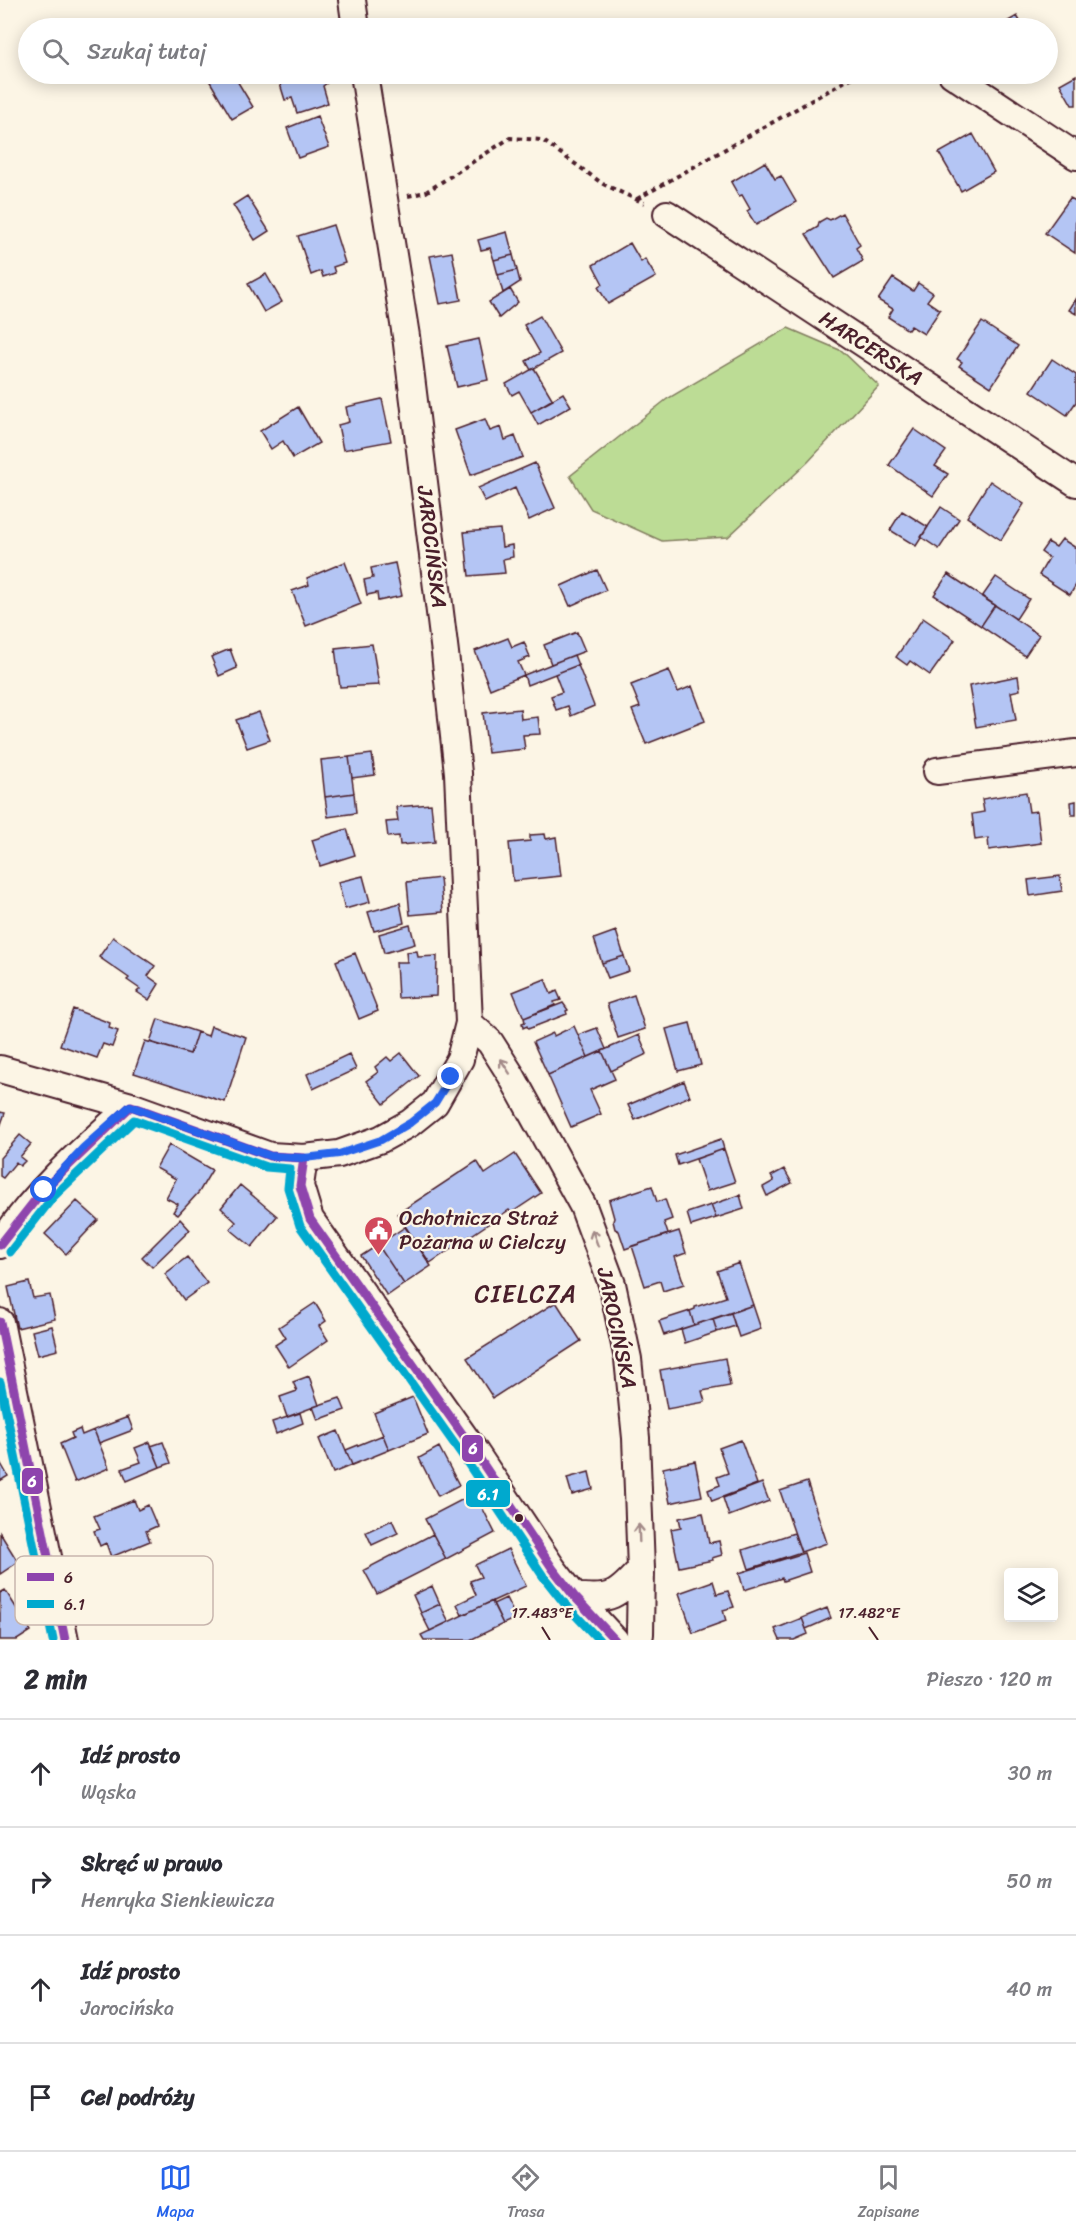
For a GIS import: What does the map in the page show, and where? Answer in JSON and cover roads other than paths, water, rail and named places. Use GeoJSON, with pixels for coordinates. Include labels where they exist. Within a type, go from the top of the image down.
{"type":"FeatureCollection","features":[{"type":"Feature","properties":{"kind":"street"},"geometry":{"type":"LineString","coordinates":[[352,0],[355,18]]}},
{"type":"Feature","properties":{"kind":"street","name":"JAROCIŃSKA"},"geometry":{"type":"LineString","coordinates":[[0,1069],[130,1106],[270,1156],[304,1158],[339,1154],[381,1140],[410,1123],[435,1103],[460,1059],[469,1023],[458,773],[406,336],[366,84]]}},
{"type":"Feature","properties":{"kind":"street"},"geometry":{"type":"LineString","coordinates":[[967,84],[1076,156]]}},
{"type":"Feature","properties":{"kind":"street","name":"HARCERSKA"},"geometry":{"type":"LineString","coordinates":[[667,214],[1076,483]]}},
{"type":"Feature","properties":{"kind":"street"},"geometry":{"type":"LineString","coordinates":[[937,771],[1076,753]]}},
{"type":"Feature","properties":{"kind":"street","name":"JAROCIŃSKA"},"geometry":{"type":"LineString","coordinates":[[469,1023],[490,1042],[511,1075],[583,1206],[612,1284],[628,1359],[636,1438],[641,1569],[631,1638]]}},
{"type":"Feature","properties":{"kind":"street"},"geometry":{"type":"LineString","coordinates":[[0,1245],[11,1228],[83,1148],[130,1106]]}},
{"type":"Feature","properties":{"kind":"street"},"geometry":{"type":"LineString","coordinates":[[304,1158],[300,1186],[310,1219],[574,1596],[631,1638]]}},
{"type":"Feature","properties":{"kind":"street"},"geometry":{"type":"LineString","coordinates":[[0,1322],[48,1556]]}},
{"type":"Feature","properties":{"kind":"street"},"geometry":{"type":"LineString","coordinates":[[574,1596],[594,1599],[608,1598],[625,1587],[641,1569]]}},
{"type":"Feature","properties":{"kind":"street"},"geometry":{"type":"LineString","coordinates":[[62,1625],[65,1640]]}},
{"type":"Feature","properties":{"kind":"place","name":"Ochotnicza Straż Pożarna w Cielczy"},"geometry":{"type":"Point","coordinates":[378,1256]}},
{"type":"Feature","properties":{"kind":"district","name":"CIELCZA"},"geometry":{"type":"Point","coordinates":[526,1294]}}]}
